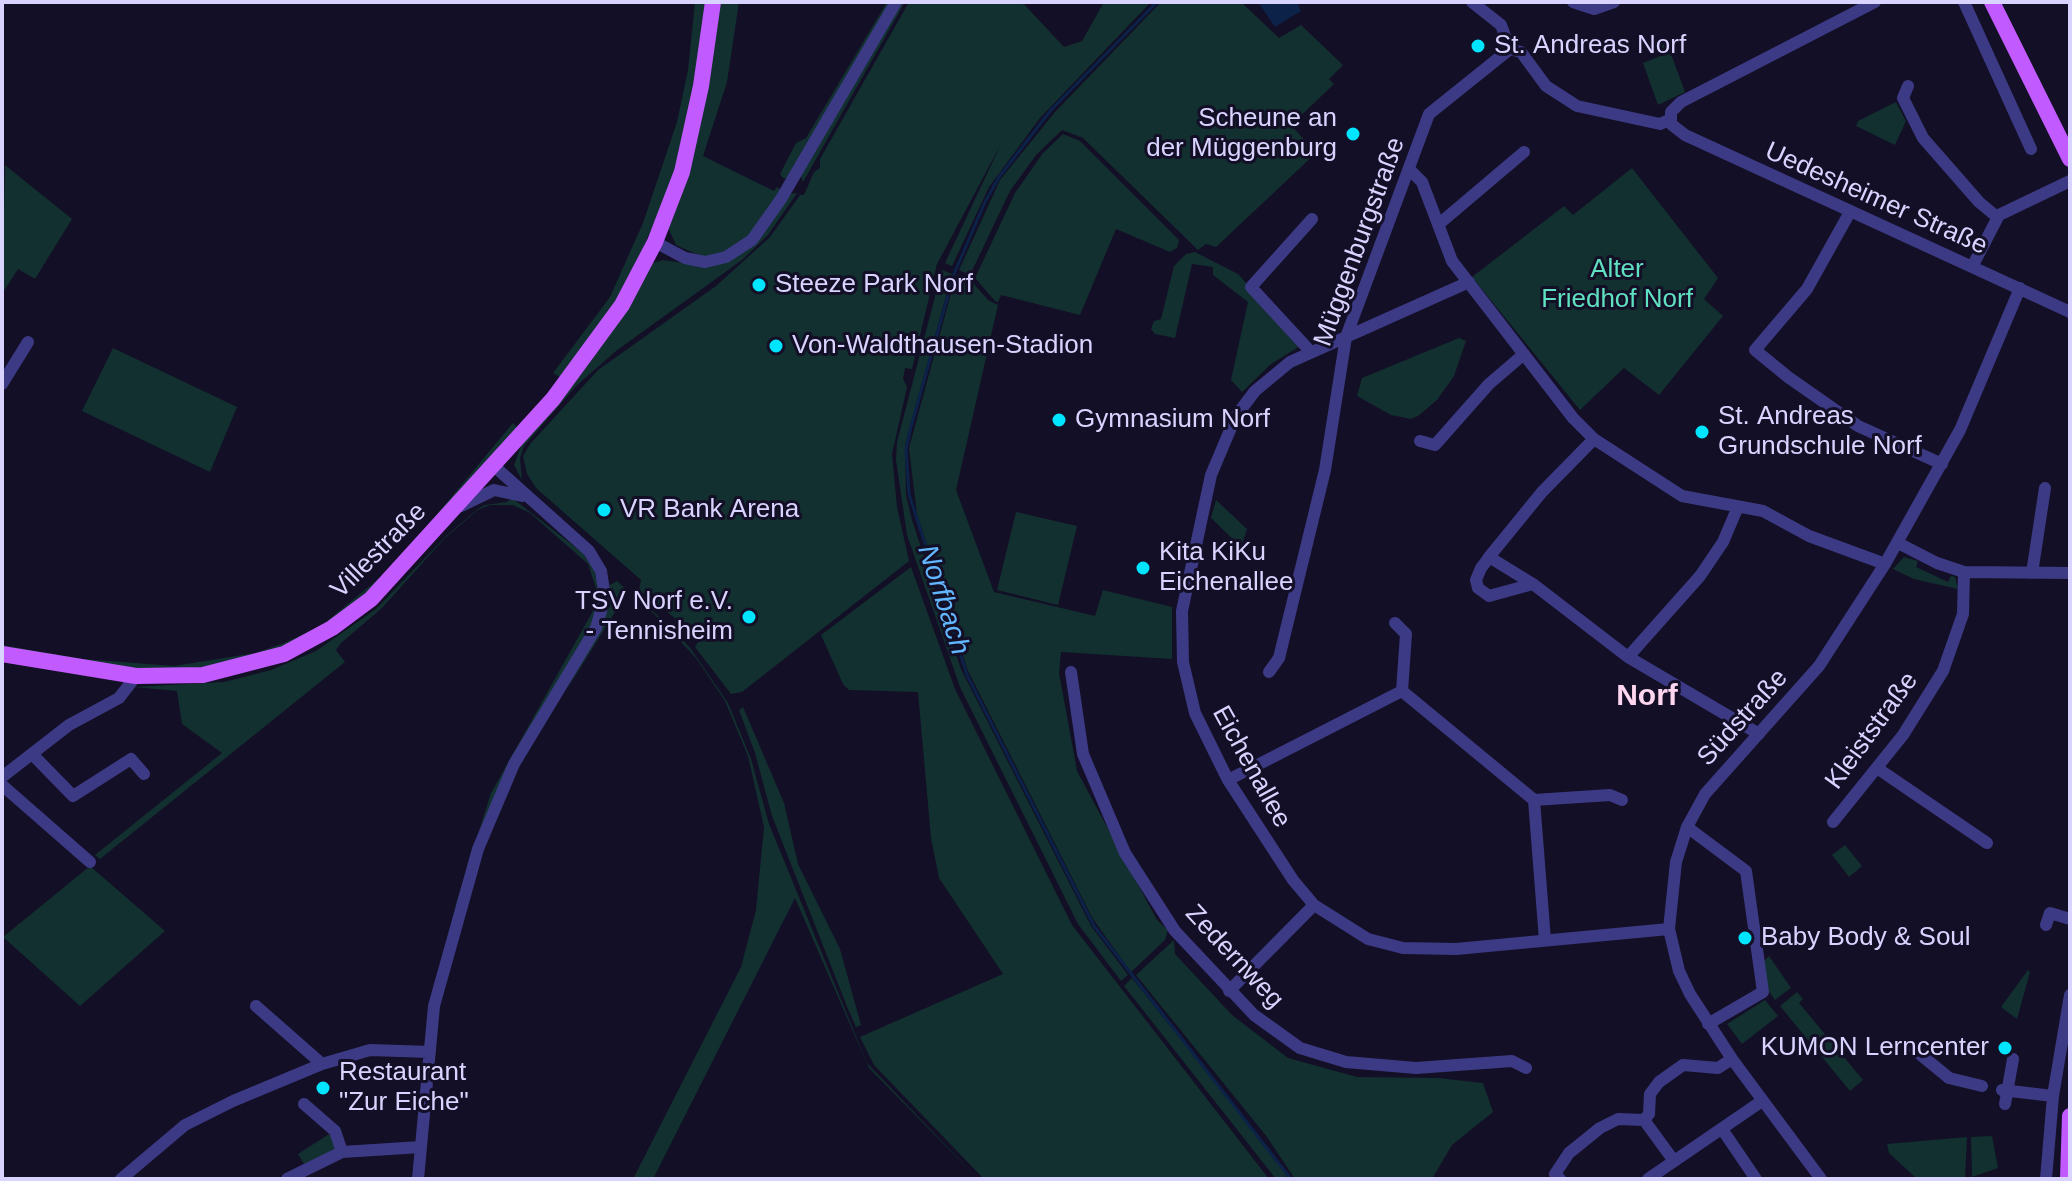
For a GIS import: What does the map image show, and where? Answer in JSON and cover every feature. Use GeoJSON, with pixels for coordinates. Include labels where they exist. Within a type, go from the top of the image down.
{"type":"FeatureCollection","features":[{"type":"Feature","properties":{"kind":"main road","name":"Villestraße"},"geometry":{"type":"LineString","coordinates":[[2,654],[136,676],[189,676],[240,668],[309,642],[371,599],[494,466],[600,338],[655,242],[674,196],[690,140],[713,2]]}},
{"type":"Feature","properties":{"kind":"main road"},"geometry":{"type":"LineString","coordinates":[[1992,2],[2070,159]]}},
{"type":"Feature","properties":{"kind":"main road"},"geometry":{"type":"LineString","coordinates":[[2068,1179],[2070,1116]]}},
{"type":"Feature","properties":{"kind":"street"},"geometry":{"type":"LineString","coordinates":[[655,242],[685,258],[705,262],[726,257],[752,240],[781,199],[896,2]]}},
{"type":"Feature","properties":{"kind":"street"},"geometry":{"type":"LineString","coordinates":[[1472,2],[1501,25],[1510,49],[1521,52],[1546,86],[1577,106],[1660,124],[1686,99],[1875,2]]}},
{"type":"Feature","properties":{"kind":"street"},"geometry":{"type":"LineString","coordinates":[[1573,2],[1594,9],[1614,2]]}},
{"type":"Feature","properties":{"kind":"street"},"geometry":{"type":"LineString","coordinates":[[1964,2],[2031,149]]}},
{"type":"Feature","properties":{"kind":"street","name":"Müggenburgstraße"},"geometry":{"type":"LineString","coordinates":[[1269,672],[1279,658],[1325,470],[1346,337],[1433,109],[1510,49]]}},
{"type":"Feature","properties":{"kind":"street"},"geometry":{"type":"LineString","coordinates":[[1908,86],[1903,98],[1923,138],[1983,206],[1997,217]]}},
{"type":"Feature","properties":{"kind":"street","name":"Uedesheimer Straße"},"geometry":{"type":"LineString","coordinates":[[1670,116],[1685,135],[2070,312]]}},
{"type":"Feature","properties":{"kind":"street"},"geometry":{"type":"LineString","coordinates":[[1439,224],[1524,152]]}},
{"type":"Feature","properties":{"kind":"street"},"geometry":{"type":"LineString","coordinates":[[1410,170],[1422,182],[1452,261],[1594,439],[1682,496],[1737,509],[1763,511],[1809,536],[1885,564]]}},
{"type":"Feature","properties":{"kind":"street"},"geometry":{"type":"LineString","coordinates":[[1972,267],[1997,217],[2070,181]]}},
{"type":"Feature","properties":{"kind":"street"},"geometry":{"type":"LineString","coordinates":[[1850,212],[1807,289],[1755,350],[1858,426],[1942,464]]}},
{"type":"Feature","properties":{"kind":"street"},"geometry":{"type":"LineString","coordinates":[[1311,352],[1251,287],[1312,219]]}},
{"type":"Feature","properties":{"kind":"street","name":"Eichenallee"},"geometry":{"type":"LineString","coordinates":[[1469,282],[1311,352],[1267,379],[1229,428],[1211,475],[1186,578],[1180,634],[1187,685],[1195,713],[1228,780],[1275,856],[1314,905],[1353,932],[1403,948],[1456,949],[1669,929]]}},
{"type":"Feature","properties":{"kind":"street","name":"Südstraße"},"geometry":{"type":"LineString","coordinates":[[1821,1179],[1708,1024],[1679,971],[1669,929],[1676,862],[1687,827],[1713,783],[1819,666],[1898,543],[1942,464],[1980,386],[2020,288]]}},
{"type":"Feature","properties":{"kind":"street"},"geometry":{"type":"LineString","coordinates":[[2,384],[28,342]]}},
{"type":"Feature","properties":{"kind":"street"},"geometry":{"type":"LineString","coordinates":[[1420,441],[1435,445],[1489,384],[1524,354]]}},
{"type":"Feature","properties":{"kind":"street"},"geometry":{"type":"LineString","coordinates":[[1533,584],[1495,596],[1485,595],[1476,580],[1489,557],[1542,492],[1594,439]]}},
{"type":"Feature","properties":{"kind":"street"},"geometry":{"type":"LineString","coordinates":[[418,1179],[438,984],[462,898],[483,835],[507,778],[593,633],[604,605],[603,581],[594,558],[494,466]]}},
{"type":"Feature","properties":{"kind":"street"},"geometry":{"type":"LineString","coordinates":[[2032,573],[2045,488]]}},
{"type":"Feature","properties":{"kind":"street"},"geometry":{"type":"LineString","coordinates":[[452,512],[494,490],[530,500]]}},
{"type":"Feature","properties":{"kind":"street"},"geometry":{"type":"LineString","coordinates":[[1628,657],[1700,576],[1723,542],[1737,509]]}},
{"type":"Feature","properties":{"kind":"street"},"geometry":{"type":"LineString","coordinates":[[1898,543],[1937,563],[1964,572],[2070,573]]}},
{"type":"Feature","properties":{"kind":"street"},"geometry":{"type":"LineString","coordinates":[[1489,557],[1533,584],[1628,657],[1759,734]]}},
{"type":"Feature","properties":{"kind":"street","name":"Kleiststraße"},"geometry":{"type":"LineString","coordinates":[[1833,822],[1903,735],[1949,658],[1963,614],[1964,572]]}},
{"type":"Feature","properties":{"kind":"street"},"geometry":{"type":"LineString","coordinates":[[1395,623],[1406,634],[1407,643],[1402,691]]}},
{"type":"Feature","properties":{"kind":"street","name":"Zedernweg"},"geometry":{"type":"LineString","coordinates":[[1071,672],[1086,763],[1125,853],[1175,931],[1229,991],[1276,1032],[1326,1058],[1386,1067],[1512,1061],[1526,1068]]}},
{"type":"Feature","properties":{"kind":"street"},"geometry":{"type":"LineString","coordinates":[[2,777],[69,725],[119,698],[136,676]]}},
{"type":"Feature","properties":{"kind":"street"},"geometry":{"type":"LineString","coordinates":[[1228,780],[1402,691]]}},
{"type":"Feature","properties":{"kind":"street"},"geometry":{"type":"LineString","coordinates":[[1402,691],[1534,800],[1610,795],[1622,800]]}},
{"type":"Feature","properties":{"kind":"street"},"geometry":{"type":"LineString","coordinates":[[32,754],[73,796],[131,759],[144,774]]}},
{"type":"Feature","properties":{"kind":"street"},"geometry":{"type":"LineString","coordinates":[[1877,768],[1987,843]]}},
{"type":"Feature","properties":{"kind":"street"},"geometry":{"type":"LineString","coordinates":[[2,785],[90,862]]}},
{"type":"Feature","properties":{"kind":"street"},"geometry":{"type":"LineString","coordinates":[[1534,800],[1545,940]]}},
{"type":"Feature","properties":{"kind":"street"},"geometry":{"type":"LineString","coordinates":[[1687,827],[1746,871],[1763,992],[1708,1024]]}},
{"type":"Feature","properties":{"kind":"street"},"geometry":{"type":"LineString","coordinates":[[1229,991],[1314,905]]}},
{"type":"Feature","properties":{"kind":"street"},"geometry":{"type":"LineString","coordinates":[[2049,915],[2070,919]]}},
{"type":"Feature","properties":{"kind":"street"},"geometry":{"type":"LineString","coordinates":[[2046,1179],[2053,1096],[2070,995]]}},
{"type":"Feature","properties":{"kind":"street"},"geometry":{"type":"LineString","coordinates":[[256,1006],[322,1064]]}},
{"type":"Feature","properties":{"kind":"street"},"geometry":{"type":"LineString","coordinates":[[121,1179],[185,1125],[233,1101],[322,1064],[379,1049],[430,1052]]}},
{"type":"Feature","properties":{"kind":"street"},"geometry":{"type":"LineString","coordinates":[[1915,1050],[1949,1078],[1982,1086]]}},
{"type":"Feature","properties":{"kind":"street"},"geometry":{"type":"LineString","coordinates":[[1644,1120],[1654,1088],[1683,1065],[1718,1068],[1732,1059]]}},
{"type":"Feature","properties":{"kind":"street"},"geometry":{"type":"LineString","coordinates":[[2005,1104],[2005,1090],[2013,1059]]}},
{"type":"Feature","properties":{"kind":"street"},"geometry":{"type":"LineString","coordinates":[[2005,1090],[2053,1096]]}},
{"type":"Feature","properties":{"kind":"street"},"geometry":{"type":"LineString","coordinates":[[1648,1179],[1762,1101]]}},
{"type":"Feature","properties":{"kind":"street"},"geometry":{"type":"LineString","coordinates":[[304,1104],[335,1131],[342,1152]]}},
{"type":"Feature","properties":{"kind":"street"},"geometry":{"type":"LineString","coordinates":[[1555,1177],[1569,1153],[1600,1128],[1618,1119],[1644,1120]]}},
{"type":"Feature","properties":{"kind":"street"},"geometry":{"type":"LineString","coordinates":[[1644,1120],[1674,1161]]}},
{"type":"Feature","properties":{"kind":"street"},"geometry":{"type":"LineString","coordinates":[[1722,1129],[1756,1179]]}},
{"type":"Feature","properties":{"kind":"street"},"geometry":{"type":"LineString","coordinates":[[287,1179],[342,1152],[421,1147]]}},
{"type":"Feature","properties":{"kind":"street"},"geometry":{"type":"LineString","coordinates":[[2033,1160],[2048,1162]]}},
{"type":"Feature","properties":{"kind":"green space"},"geometry":{"type":"Polygon","coordinates":[[[695,2],[709,2],[687,132],[665,198],[621,297],[560,377],[553,373],[610,297],[643,223],[677,122],[688,70],[695,2]]]}},
{"type":"Feature","properties":{"kind":"green space"},"geometry":{"type":"Polygon","coordinates":[[[717,2],[739,2],[727,82],[703,156],[774,191],[777,187],[781,190],[752,233],[732,250],[703,257],[676,245],[668,228],[717,2]]]}},
{"type":"Feature","properties":{"kind":"green space"},"geometry":{"type":"Polygon","coordinates":[[[887,2],[892,2],[787,179],[783,178],[780,174],[796,143],[806,138],[887,2]]]}},
{"type":"Feature","properties":{"kind":"green space"},"geometry":{"type":"Polygon","coordinates":[[[900,2],[905,2],[803,182],[801,176],[900,2]]]}},
{"type":"Feature","properties":{"kind":"green space","name":"Von-Waldthausen-Stadion"},"geometry":{"type":"Polygon","coordinates":[[[909,2],[1022,2],[1064,47],[1082,41],[1104,2],[1151,2],[1040,118],[989,187],[952,266],[945,263],[1001,144],[937,264],[912,369],[905,368],[903,379],[907,387],[892,454],[897,507],[909,561],[742,692],[731,694],[695,647],[702,636],[639,590],[641,580],[536,488],[527,474],[523,456],[530,444],[598,370],[716,286],[770,237],[800,195],[804,195],[814,172],[820,168],[820,159],[909,2]]]}},
{"type":"Feature","properties":{"kind":"green space"},"geometry":{"type":"Polygon","coordinates":[[[1161,2],[1241,2],[1279,38],[1301,25],[1343,65],[1329,79],[1334,84],[1291,125],[1316,153],[1216,247],[1206,244],[1198,250],[1083,138],[1062,130],[1036,155],[1010,191],[970,275],[959,270],[1000,180],[1055,112],[1161,2]]]}},
{"type":"Feature","properties":{"kind":"green space"},"geometry":{"type":"Polygon","coordinates":[[[1667,43],[1685,92],[1658,105],[1643,63],[1663,55],[1660,45],[1667,43]]]}},
{"type":"Feature","properties":{"kind":"green space"},"geometry":{"type":"Polygon","coordinates":[[[1896,102],[1906,121],[1895,145],[1856,126],[1858,121],[1896,102]]]}},
{"type":"Feature","properties":{"kind":"green space"},"geometry":{"type":"Polygon","coordinates":[[[1063,134],[1080,141],[1179,240],[1177,248],[1170,252],[1116,229],[1080,315],[1001,295],[998,302],[995,301],[975,278],[1015,193],[1043,153],[1063,134]]]}},
{"type":"Feature","properties":{"kind":"green space"},"geometry":{"type":"Polygon","coordinates":[[[5,165],[72,219],[35,279],[18,269],[2,294],[5,165]]]}},
{"type":"Feature","properties":{"kind":"green space","name":"Alter Friedhof Norf"},"geometry":{"type":"Polygon","coordinates":[[[1632,168],[1718,278],[1704,299],[1723,316],[1659,395],[1624,368],[1580,410],[1472,277],[1564,206],[1573,215],[1632,168]]]}},
{"type":"Feature","properties":{"kind":"green space"},"geometry":{"type":"Polygon","coordinates":[[[797,193],[768,235],[742,260],[616,351],[576,386],[524,446],[520,458],[522,480],[514,465],[521,446],[653,263],[663,260],[704,266],[727,261],[790,194],[797,193]]]}},
{"type":"Feature","properties":{"kind":"green space"},"geometry":{"type":"Polygon","coordinates":[[[1195,252],[1238,274],[1302,345],[1271,364],[1242,392],[1231,380],[1248,302],[1213,275],[1213,267],[1192,264],[1175,338],[1155,334],[1151,329],[1154,321],[1161,319],[1174,266],[1186,254],[1195,252]]]}},
{"type":"Feature","properties":{"kind":"green space"},"geometry":{"type":"Polygon","coordinates":[[[942,270],[952,274],[905,445],[906,495],[912,520],[961,669],[1091,926],[1128,975],[1121,981],[1078,924],[960,687],[907,535],[896,460],[897,442],[942,270]]]}},
{"type":"Feature","properties":{"kind":"green space"},"geometry":{"type":"Polygon","coordinates":[[[956,275],[973,283],[988,300],[998,305],[956,490],[994,592],[1095,616],[1103,590],[1172,607],[1172,659],[1061,652],[1059,673],[1077,771],[1157,920],[1168,930],[1165,940],[1131,972],[1093,919],[968,671],[917,514],[909,448],[956,275]]]}},
{"type":"Feature","properties":{"kind":"green space"},"geometry":{"type":"Polygon","coordinates":[[[1459,338],[1466,341],[1454,376],[1437,400],[1418,416],[1411,419],[1391,415],[1357,396],[1362,378],[1459,338]]]}},
{"type":"Feature","properties":{"kind":"green space"},"geometry":{"type":"Polygon","coordinates":[[[113,348],[237,407],[210,472],[82,411],[113,348]]]}},
{"type":"Feature","properties":{"kind":"green space"},"geometry":{"type":"Polygon","coordinates":[[[513,423],[518,428],[392,571],[324,628],[256,659],[163,673],[2,649],[2,645],[83,659],[174,666],[255,653],[284,643],[321,626],[394,566],[513,423]]]}},
{"type":"Feature","properties":{"kind":"green space"},"geometry":{"type":"Polygon","coordinates":[[[512,498],[583,553],[594,569],[600,596],[591,627],[521,745],[454,910],[491,793],[594,609],[596,588],[588,564],[530,513],[513,505],[490,505],[478,510],[445,538],[382,608],[341,643],[336,650],[345,662],[100,859],[95,855],[222,753],[182,724],[177,691],[134,687],[224,682],[271,670],[316,651],[376,609],[446,536],[478,509],[485,505],[507,502],[512,498]]]}},
{"type":"Feature","properties":{"kind":"green space"},"geometry":{"type":"Polygon","coordinates":[[[1216,500],[1247,529],[1241,547],[1211,518],[1216,500]]]}},
{"type":"Feature","properties":{"kind":"green space"},"geometry":{"type":"Polygon","coordinates":[[[1016,512],[1077,526],[1058,605],[997,590],[1016,512]]]}},
{"type":"Feature","properties":{"kind":"green space"},"geometry":{"type":"Polygon","coordinates":[[[1904,557],[1918,561],[1916,567],[1948,582],[1951,576],[1955,577],[1958,589],[1914,579],[1893,569],[1904,557]]]}},
{"type":"Feature","properties":{"kind":"green space"},"geometry":{"type":"Polygon","coordinates":[[[911,567],[955,689],[1072,925],[1269,1179],[984,1179],[874,1065],[860,1037],[1003,974],[939,878],[931,838],[918,692],[849,690],[843,684],[821,635],[911,567]]]}},
{"type":"Feature","properties":{"kind":"green space"},"geometry":{"type":"Polygon","coordinates":[[[617,581],[628,591],[566,691],[603,622],[610,585],[617,581]]]}},
{"type":"Feature","properties":{"kind":"green space"},"geometry":{"type":"Polygon","coordinates":[[[634,593],[691,649],[728,703],[751,759],[769,824],[867,1063],[978,1179],[869,1068],[795,898],[653,1179],[633,1179],[741,967],[756,910],[764,827],[748,756],[725,701],[696,658],[634,593]]]}},
{"type":"Feature","properties":{"kind":"green space"},"geometry":{"type":"Polygon","coordinates":[[[743,707],[784,803],[798,864],[840,949],[861,1025],[856,1027],[772,816],[755,753],[739,710],[743,707]]]}},
{"type":"Feature","properties":{"kind":"green space"},"geometry":{"type":"Polygon","coordinates":[[[1845,845],[1862,866],[1849,877],[1832,855],[1845,845]]]}},
{"type":"Feature","properties":{"kind":"green space"},"geometry":{"type":"Polygon","coordinates":[[[90,866],[165,931],[80,1006],[3,937],[90,866]]]}},
{"type":"Feature","properties":{"kind":"green space"},"geometry":{"type":"Polygon","coordinates":[[[1174,940],[1175,954],[1232,1015],[1288,1058],[1357,1077],[1438,1078],[1483,1083],[1493,1112],[1452,1145],[1432,1179],[1295,1179],[1267,1137],[1136,975],[1174,940]]]}},
{"type":"Feature","properties":{"kind":"green space"},"geometry":{"type":"Polygon","coordinates":[[[1769,956],[1791,988],[1775,1000],[1766,987],[1763,962],[1769,956]]]}},
{"type":"Feature","properties":{"kind":"green space"},"geometry":{"type":"Polygon","coordinates":[[[2028,970],[2030,972],[2017,1019],[2001,1007],[2028,970]]]}},
{"type":"Feature","properties":{"kind":"green space"},"geometry":{"type":"Polygon","coordinates":[[[1132,978],[1279,1163],[1288,1179],[1276,1179],[1124,986],[1132,978]]]}},
{"type":"Feature","properties":{"kind":"green space"},"geometry":{"type":"Polygon","coordinates":[[[1797,992],[1803,999],[1799,1003],[1863,1080],[1850,1091],[1780,1006],[1797,992]]]}},
{"type":"Feature","properties":{"kind":"green space"},"geometry":{"type":"Polygon","coordinates":[[[1765,1000],[1778,1016],[1742,1044],[1727,1024],[1765,1000]]]}},
{"type":"Feature","properties":{"kind":"green space"},"geometry":{"type":"Polygon","coordinates":[[[329,1134],[340,1147],[304,1164],[298,1154],[329,1134]]]}},
{"type":"Feature","properties":{"kind":"green space"},"geometry":{"type":"Polygon","coordinates":[[[1992,1136],[1998,1168],[1972,1177],[1971,1137],[1992,1136]]]}},
{"type":"Feature","properties":{"kind":"green space"},"geometry":{"type":"Polygon","coordinates":[[[1967,1137],[1965,1179],[1917,1179],[1889,1153],[1887,1144],[1967,1137]]]}},
{"type":"Feature","properties":{"kind":"water"},"geometry":{"type":"Polygon","coordinates":[[[1258,2],[1297,2],[1301,11],[1275,27],[1258,2]]]}},
{"type":"Feature","properties":{"kind":"waterway","name":"Norfbach"},"geometry":{"type":"LineString","coordinates":[[1157,2],[1051,110],[999,177],[985,202],[954,274],[911,427],[906,449],[909,494],[967,675],[1094,926],[1291,1179]]}},
{"type":"Feature","properties":{"kind":"place","name":"St. Andreas Norf"},"geometry":{"type":"Point","coordinates":[1478,46]}},
{"type":"Feature","properties":{"kind":"place","name":"Scheune an der Müggenburg"},"geometry":{"type":"Point","coordinates":[1353,134]}},
{"type":"Feature","properties":{"kind":"place","name":"Steeze Park Norf"},"geometry":{"type":"Point","coordinates":[759,285]}},
{"type":"Feature","properties":{"kind":"place","name":"Von-Waldthausen-Stadion"},"geometry":{"type":"Point","coordinates":[776,346]}},
{"type":"Feature","properties":{"kind":"place","name":"Gymnasium Norf"},"geometry":{"type":"Point","coordinates":[1059,420]}},
{"type":"Feature","properties":{"kind":"place","name":"St. Andreas Grundschule Norf"},"geometry":{"type":"Point","coordinates":[1702,432]}},
{"type":"Feature","properties":{"kind":"place","name":"VR Bank Arena"},"geometry":{"type":"Point","coordinates":[604,510]}},
{"type":"Feature","properties":{"kind":"place","name":"Kita KiKu Eichenallee"},"geometry":{"type":"Point","coordinates":[1143,568]}},
{"type":"Feature","properties":{"kind":"place","name":"TSV Norf e.V. - Tennisheim"},"geometry":{"type":"Point","coordinates":[749,617]}},
{"type":"Feature","properties":{"kind":"place","name":"Baby Body & Soul"},"geometry":{"type":"Point","coordinates":[1745,938]}},
{"type":"Feature","properties":{"kind":"place","name":"KUMON Lerncenter"},"geometry":{"type":"Point","coordinates":[2005,1048]}},
{"type":"Feature","properties":{"kind":"place","name":"Restaurant \"Zur Eiche\""},"geometry":{"type":"Point","coordinates":[323,1088]}},
{"type":"Feature","properties":{"kind":"district","name":"Norf"},"geometry":{"type":"Point","coordinates":[1647,697]}}]}
